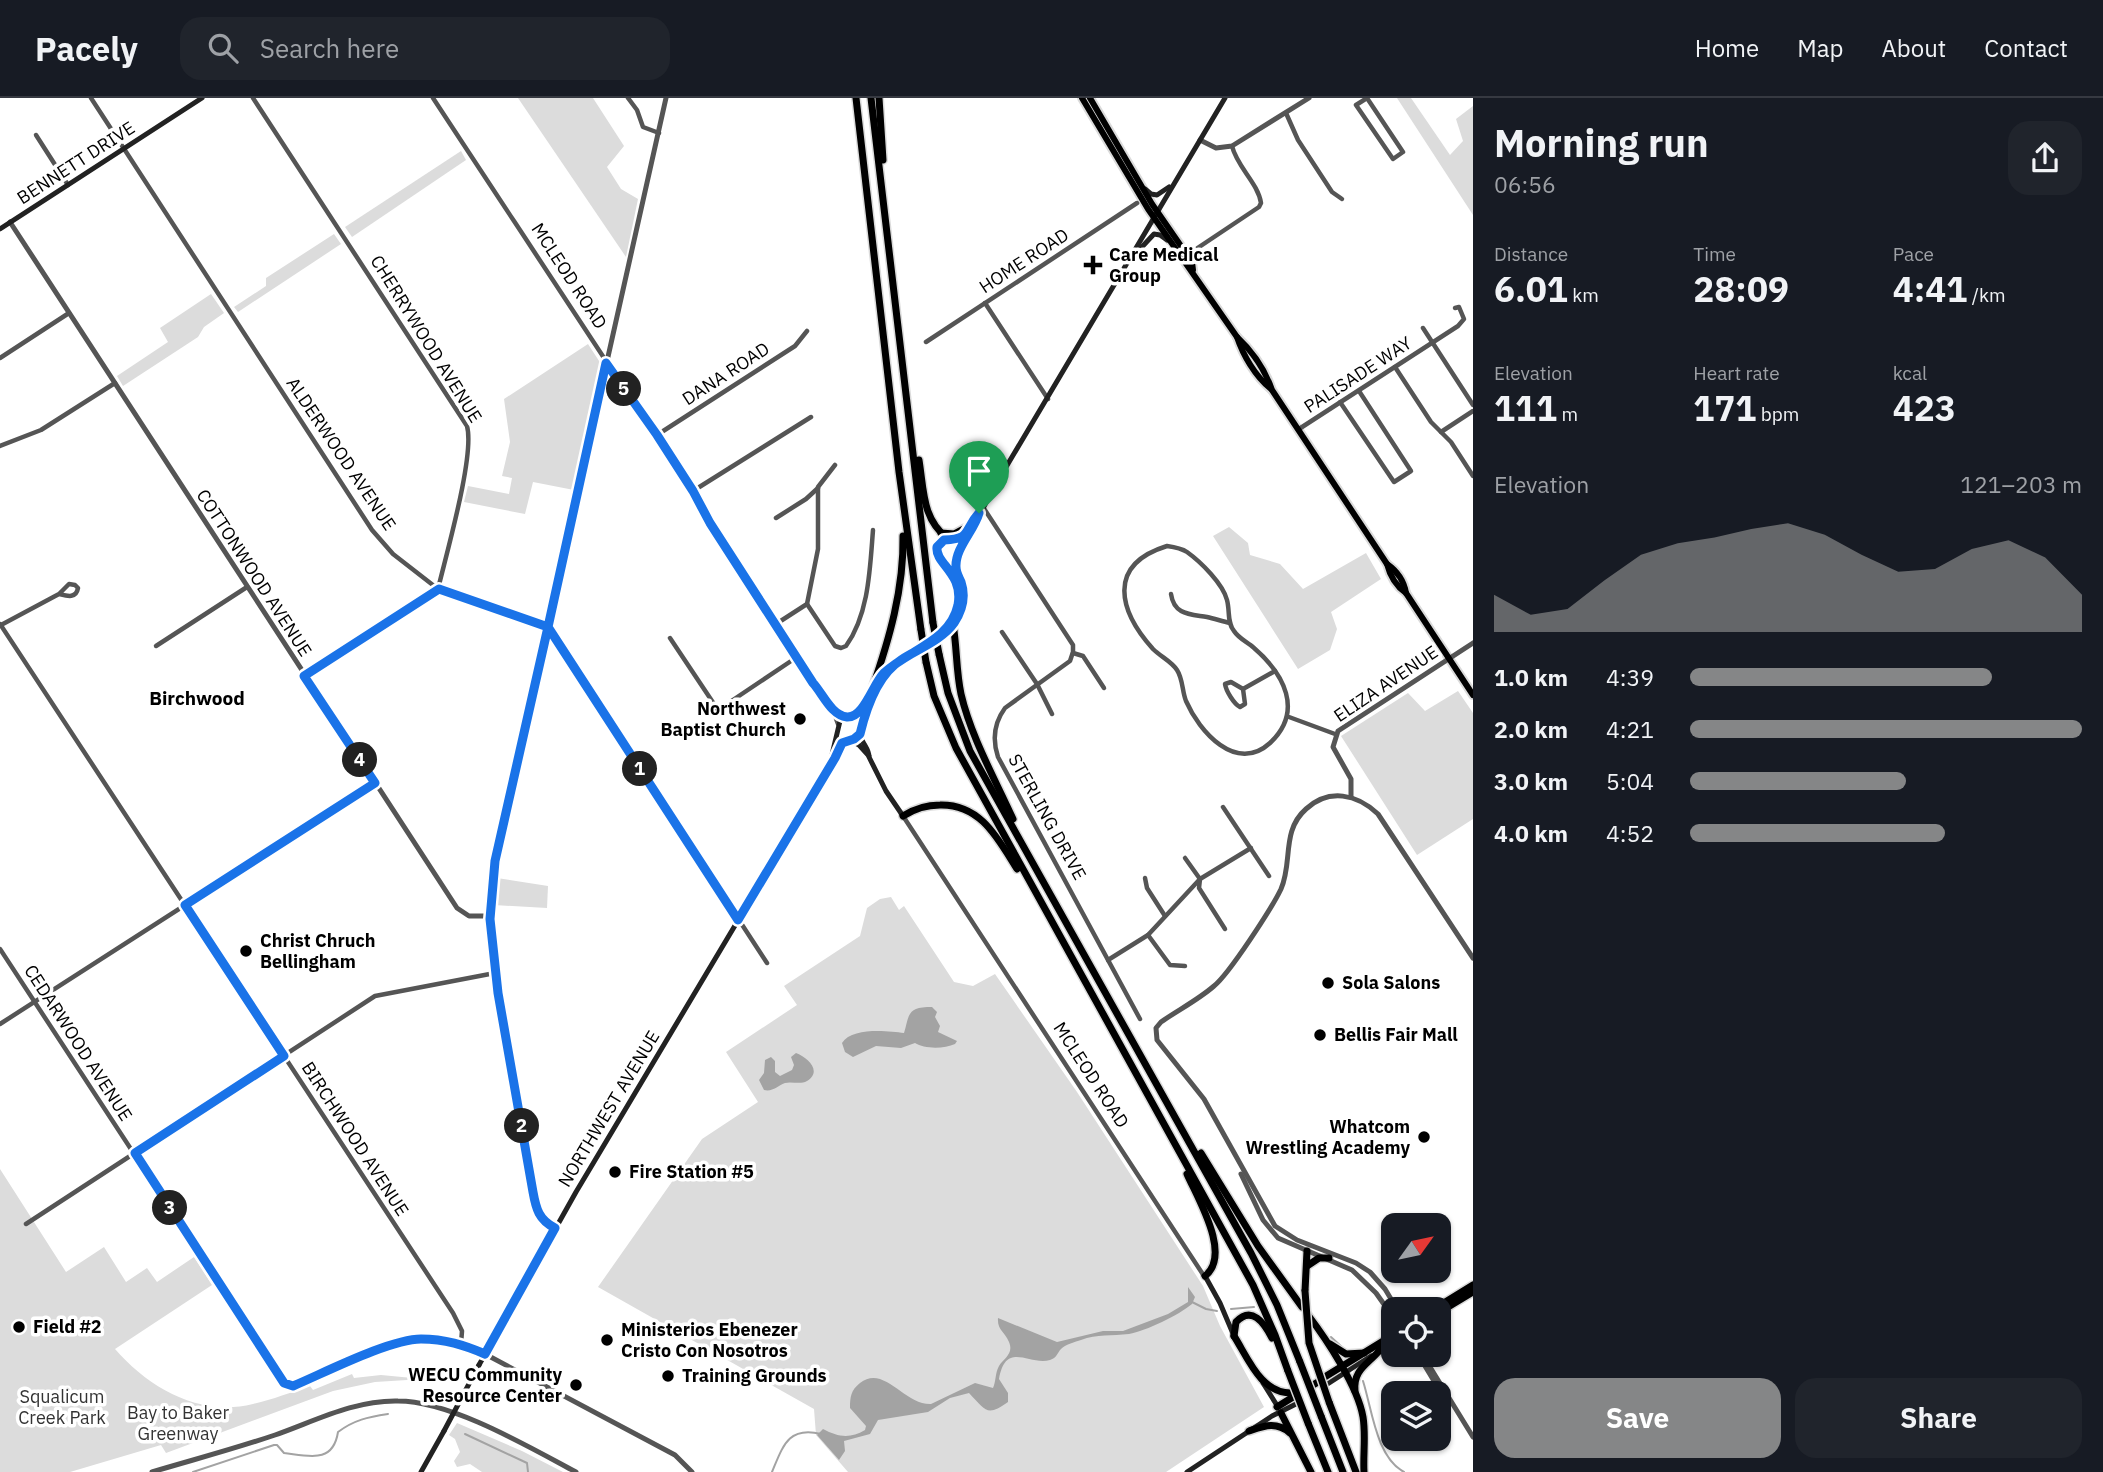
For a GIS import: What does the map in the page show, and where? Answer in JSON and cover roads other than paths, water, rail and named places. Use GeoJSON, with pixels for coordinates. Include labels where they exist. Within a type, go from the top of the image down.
{"type":"FeatureCollection","features":[{"type":"Feature","properties":{"kind":"highway"},"geometry":{"type":"LineString","coordinates":[[853,98],[899,472],[921,630],[934,696],[956,748],[1253,1285],[1328,1472]]}},
{"type":"Feature","properties":{"kind":"highway"},"geometry":{"type":"LineString","coordinates":[[871,98],[933,623],[947,693],[970,751],[1265,1280],[1343,1472]]}},
{"type":"Feature","properties":{"kind":"highway"},"geometry":{"type":"LineString","coordinates":[[879,98],[886,220]]}},
{"type":"Feature","properties":{"kind":"highway"},"geometry":{"type":"LineString","coordinates":[[906,387],[928,515],[938,532],[950,540]]}},
{"type":"Feature","properties":{"kind":"highway"},"geometry":{"type":"LineString","coordinates":[[872,689],[900,587],[903,525],[899,472]]}},
{"type":"Feature","properties":{"kind":"highway"},"geometry":{"type":"LineString","coordinates":[[938,532],[954,534],[969,526]]}},
{"type":"Feature","properties":{"kind":"highway"},"geometry":{"type":"LineString","coordinates":[[953,624],[964,706],[1038,869]]}},
{"type":"Feature","properties":{"kind":"highway"},"geometry":{"type":"LineString","coordinates":[[903,816],[919,808],[937,805],[959,807],[977,815],[994,834],[1052,922]]}},
{"type":"Feature","properties":{"kind":"highway"},"geometry":{"type":"LineString","coordinates":[[1153,1077],[1250,1234],[1302,1307]]}},
{"type":"Feature","properties":{"kind":"highway"},"geometry":{"type":"LineString","coordinates":[[1156,1111],[1190,1182],[1213,1239],[1215,1263],[1205,1276]]}},
{"type":"Feature","properties":{"kind":"highway"},"geometry":{"type":"LineString","coordinates":[[1305,1246],[1309,1343],[1356,1472]]}},
{"type":"Feature","properties":{"kind":"highway"},"geometry":{"type":"LineString","coordinates":[[1307,1266],[1319,1258],[1329,1258]]}},
{"type":"Feature","properties":{"kind":"highway"},"geometry":{"type":"LineString","coordinates":[[1451,1299],[1473,1285]]}},
{"type":"Feature","properties":{"kind":"highway"},"geometry":{"type":"LineString","coordinates":[[1451,1305],[1473,1292]]}},
{"type":"Feature","properties":{"kind":"highway"},"geometry":{"type":"LineString","coordinates":[[1234,1336],[1234,1325],[1238,1318],[1249,1314],[1257,1316],[1265,1325],[1288,1371]]}},
{"type":"Feature","properties":{"kind":"highway"},"geometry":{"type":"LineString","coordinates":[[1308,1315],[1327,1341],[1355,1392]]}},
{"type":"Feature","properties":{"kind":"highway","name":"MCLEOD ROAD"},"geometry":{"type":"LineString","coordinates":[[1234,1336],[1261,1380]]}},
{"type":"Feature","properties":{"kind":"highway"},"geometry":{"type":"LineString","coordinates":[[1327,1341],[1342,1353],[1364,1353]]}},
{"type":"Feature","properties":{"kind":"highway"},"geometry":{"type":"LineString","coordinates":[[1313,1389],[1381,1342]]}},
{"type":"Feature","properties":{"kind":"highway"},"geometry":{"type":"LineString","coordinates":[[1364,1472],[1363,1417],[1354,1381],[1357,1372],[1380,1351]]}},
{"type":"Feature","properties":{"kind":"highway"},"geometry":{"type":"LineString","coordinates":[[1261,1380],[1278,1392],[1294,1398],[1279,1410],[1311,1472]]}},
{"type":"Feature","properties":{"kind":"highway"},"geometry":{"type":"LineString","coordinates":[[1249,1431],[1275,1425],[1283,1427],[1293,1436]]}},
{"type":"Feature","properties":{"kind":"main road","name":"BENNETT DRIVE"},"geometry":{"type":"LineString","coordinates":[[0,229],[202,98]]}},
{"type":"Feature","properties":{"kind":"main road"},"geometry":{"type":"LineString","coordinates":[[1086,98],[1101,117],[1156,214],[1192,262],[1194,272]]}},
{"type":"Feature","properties":{"kind":"main road"},"geometry":{"type":"LineString","coordinates":[[1086,98],[1178,253]]}},
{"type":"Feature","properties":{"kind":"main road"},"geometry":{"type":"LineString","coordinates":[[942,561],[950,562],[958,555],[981,510],[1225,98]]}},
{"type":"Feature","properties":{"kind":"main road"},"geometry":{"type":"LineString","coordinates":[[1141,185],[1151,194],[1162,193],[1183,167]]}},
{"type":"Feature","properties":{"kind":"main road"},"geometry":{"type":"LineString","coordinates":[[1129,262],[1154,234],[1164,237],[1194,272],[1268,378],[1272,390],[1387,564],[1395,569],[1405,585],[1406,593],[1473,695]]}},
{"type":"Feature","properties":{"kind":"main road"},"geometry":{"type":"LineString","coordinates":[[939,636],[954,615],[959,596],[954,575],[937,555],[937,547],[940,542],[957,540],[964,536],[981,510]]}},
{"type":"Feature","properties":{"kind":"main road"},"geometry":{"type":"LineString","coordinates":[[888,670],[871,701],[856,738],[849,740],[838,729],[841,720],[860,712],[872,689],[888,670],[939,636],[953,624],[962,608],[962,584],[956,568],[958,545],[950,540]]}},
{"type":"Feature","properties":{"kind":"main road"},"geometry":{"type":"LineString","coordinates":[[849,717],[857,719],[861,729]]}},
{"type":"Feature","properties":{"kind":"main road","name":"NORTHWEST AVENUE"},"geometry":{"type":"LineString","coordinates":[[830,766],[838,729]]}},
{"type":"Feature","properties":{"kind":"main road","name":"MCLEOD ROAD"},"geometry":{"type":"LineString","coordinates":[[861,729],[869,757],[886,791],[903,816]]}},
{"type":"Feature","properties":{"kind":"main road","name":"NORTHWEST AVENUE"},"geometry":{"type":"LineString","coordinates":[[424,1470],[555,1228],[841,745],[849,740]]}},
{"type":"Feature","properties":{"kind":"main road","name":"MCLEOD ROAD"},"geometry":{"type":"LineString","coordinates":[[849,740],[859,745],[869,757]]}},
{"type":"Feature","properties":{"kind":"main road","name":"MCLEOD ROAD"},"geometry":{"type":"LineString","coordinates":[[1205,1276],[1234,1336]]}},
{"type":"Feature","properties":{"kind":"main road"},"geometry":{"type":"LineString","coordinates":[[1342,1370],[1380,1351]]}},
{"type":"Feature","properties":{"kind":"main road","name":"MCLEOD ROAD"},"geometry":{"type":"LineString","coordinates":[[1261,1380],[1279,1410]]}},
{"type":"Feature","properties":{"kind":"main road"},"geometry":{"type":"LineString","coordinates":[[1186,1472],[1279,1410]]}},
{"type":"Feature","properties":{"kind":"street","name":"ALDERWOOD AVENUE"},"geometry":{"type":"LineString","coordinates":[[91,98],[372,530],[393,554],[439,589],[548,627]]}},
{"type":"Feature","properties":{"kind":"street","name":"CHERRYWOOD AVENUE"},"geometry":{"type":"LineString","coordinates":[[253,98],[467,426],[470,435],[464,474],[439,589]]}},
{"type":"Feature","properties":{"kind":"street","name":"MCLEOD ROAD"},"geometry":{"type":"LineString","coordinates":[[433,98],[693,491],[710,523],[825,705],[835,716],[838,729]]}},
{"type":"Feature","properties":{"kind":"street"},"geometry":{"type":"LineString","coordinates":[[628,98],[637,110],[643,127],[659,132]]}},
{"type":"Feature","properties":{"kind":"street"},"geometry":{"type":"LineString","coordinates":[[555,1228],[540,1217],[536,1204],[495,973],[490,916],[495,861],[666,98]]}},
{"type":"Feature","properties":{"kind":"street"},"geometry":{"type":"LineString","coordinates":[[1200,140],[1216,148],[1232,146],[1309,98]]}},
{"type":"Feature","properties":{"kind":"street"},"geometry":{"type":"LineString","coordinates":[[1367,98],[1403,152],[1393,159],[1356,104],[1367,98]]}},
{"type":"Feature","properties":{"kind":"street"},"geometry":{"type":"LineString","coordinates":[[1286,113],[1298,140],[1332,192],[1342,199]]}},
{"type":"Feature","properties":{"kind":"street"},"geometry":{"type":"LineString","coordinates":[[36,135],[68,185]]}},
{"type":"Feature","properties":{"kind":"street"},"geometry":{"type":"LineString","coordinates":[[1187,255],[1259,207],[1261,203],[1259,195],[1235,158],[1232,146]]}},
{"type":"Feature","properties":{"kind":"street","name":"HOME ROAD"},"geometry":{"type":"LineString","coordinates":[[926,342],[1137,203]]}},
{"type":"Feature","properties":{"kind":"street","name":"COTTONWOOD AVENUE"},"geometry":{"type":"LineString","coordinates":[[10,222],[457,908],[469,916],[490,916]]}},
{"type":"Feature","properties":{"kind":"street"},"geometry":{"type":"LineString","coordinates":[[985,303],[1048,400]]}},
{"type":"Feature","properties":{"kind":"street","name":"PALISADE WAY"},"geometry":{"type":"LineString","coordinates":[[1299,429],[1458,326],[1464,319],[1459,307],[1455,308]]}},
{"type":"Feature","properties":{"kind":"street"},"geometry":{"type":"LineString","coordinates":[[0,358],[69,313]]}},
{"type":"Feature","properties":{"kind":"street","name":"PALISADE WAY"},"geometry":{"type":"LineString","coordinates":[[1423,328],[1433,344]]}},
{"type":"Feature","properties":{"kind":"street","name":"DANA ROAD"},"geometry":{"type":"LineString","coordinates":[[657,435],[796,346],[807,331]]}},
{"type":"Feature","properties":{"kind":"street"},"geometry":{"type":"LineString","coordinates":[[1433,344],[1473,405]]}},
{"type":"Feature","properties":{"kind":"street"},"geometry":{"type":"LineString","coordinates":[[1395,367],[1432,422],[1451,442],[1473,475]]}},
{"type":"Feature","properties":{"kind":"street"},"geometry":{"type":"LineString","coordinates":[[0,446],[41,430],[115,383]]}},
{"type":"Feature","properties":{"kind":"street"},"geometry":{"type":"LineString","coordinates":[[1340,402],[1394,482],[1411,471],[1359,391]]}},
{"type":"Feature","properties":{"kind":"street"},"geometry":{"type":"LineString","coordinates":[[1441,432],[1473,411]]}},
{"type":"Feature","properties":{"kind":"street"},"geometry":{"type":"LineString","coordinates":[[693,491],[811,417]]}},
{"type":"Feature","properties":{"kind":"street"},"geometry":{"type":"LineString","coordinates":[[776,518],[806,499],[835,465]]}},
{"type":"Feature","properties":{"kind":"street"},"geometry":{"type":"LineString","coordinates":[[818,487],[818,549],[807,604],[835,646],[841,648],[846,646],[853,634],[869,584],[873,530]]}},
{"type":"Feature","properties":{"kind":"street"},"geometry":{"type":"LineString","coordinates":[[981,510],[1073,645],[1073,653],[1083,656],[1104,688]]}},
{"type":"Feature","properties":{"kind":"street"},"geometry":{"type":"LineString","coordinates":[[1167,546],[1187,552],[1203,566],[1226,596],[1233,631],[1252,645],[1275,671],[1286,690],[1289,716],[1281,732],[1272,742],[1254,752],[1230,751],[1215,743],[1186,702],[1179,673],[1148,642],[1127,609],[1123,597],[1127,577],[1145,554],[1167,546]]}},
{"type":"Feature","properties":{"kind":"street"},"geometry":{"type":"LineString","coordinates":[[156,646],[247,587]]}},
{"type":"Feature","properties":{"kind":"street"},"geometry":{"type":"LineString","coordinates":[[304,676],[439,589]]}},
{"type":"Feature","properties":{"kind":"street"},"geometry":{"type":"LineString","coordinates":[[0,624],[59,594]]}},
{"type":"Feature","properties":{"kind":"street"},"geometry":{"type":"LineString","coordinates":[[1171,594],[1179,611],[1190,616],[1203,616],[1230,623]]}},
{"type":"Feature","properties":{"kind":"street"},"geometry":{"type":"LineString","coordinates":[[776,624],[807,604]]}},
{"type":"Feature","properties":{"kind":"street","name":"BIRCHWOOD AVENUE"},"geometry":{"type":"LineString","coordinates":[[0,624],[453,1313],[462,1331],[461,1344]]}},
{"type":"Feature","properties":{"kind":"street"},"geometry":{"type":"LineString","coordinates":[[548,627],[767,963]]}},
{"type":"Feature","properties":{"kind":"street"},"geometry":{"type":"LineString","coordinates":[[1002,632],[1037,684],[1052,714]]}},
{"type":"Feature","properties":{"kind":"street"},"geometry":{"type":"LineString","coordinates":[[670,638],[718,710],[797,657]]}},
{"type":"Feature","properties":{"kind":"street","name":"ELIZA AVENUE"},"geometry":{"type":"LineString","coordinates":[[1351,796],[1351,779],[1333,747],[1335,734],[1473,643]]}},
{"type":"Feature","properties":{"kind":"street","name":"STERLING DRIVE"},"geometry":{"type":"LineString","coordinates":[[1073,653],[1070,661],[1005,708],[997,718],[995,747],[1140,1019]]}},
{"type":"Feature","properties":{"kind":"street"},"geometry":{"type":"LineString","coordinates":[[1243,689],[1275,671]]}},
{"type":"Feature","properties":{"kind":"street"},"geometry":{"type":"LineString","coordinates":[[1231,682],[1243,689],[1245,704],[1239,707],[1225,684],[1231,682]]}},
{"type":"Feature","properties":{"kind":"street","name":"MCLEOD ROAD"},"geometry":{"type":"LineString","coordinates":[[813,683],[832,708],[849,717]]}},
{"type":"Feature","properties":{"kind":"street"},"geometry":{"type":"LineString","coordinates":[[1289,716],[1335,734]]}},
{"type":"Feature","properties":{"kind":"street"},"geometry":{"type":"LineString","coordinates":[[0,1024],[375,783]]}},
{"type":"Feature","properties":{"kind":"street"},"geometry":{"type":"LineString","coordinates":[[1390,1297],[1363,1267],[1342,1255],[1278,1238],[1269,1228],[1204,1099],[1157,1040],[1156,1028],[1215,986],[1226,974],[1280,890],[1289,837],[1294,824],[1304,810],[1329,797],[1351,796],[1365,803],[1385,823],[1473,958]]}},
{"type":"Feature","properties":{"kind":"street"},"geometry":{"type":"LineString","coordinates":[[1223,807],[1269,876]]}},
{"type":"Feature","properties":{"kind":"street","name":"MCLEOD ROAD"},"geometry":{"type":"LineString","coordinates":[[903,816],[1205,1276]]}},
{"type":"Feature","properties":{"kind":"street"},"geometry":{"type":"LineString","coordinates":[[1108,960],[1148,935],[1199,879],[1251,848]]}},
{"type":"Feature","properties":{"kind":"street"},"geometry":{"type":"LineString","coordinates":[[1185,858],[1199,879],[1199,888],[1225,929]]}},
{"type":"Feature","properties":{"kind":"street"},"geometry":{"type":"LineString","coordinates":[[1145,878],[1147,888],[1165,916]]}},
{"type":"Feature","properties":{"kind":"street"},"geometry":{"type":"LineString","coordinates":[[1148,935],[1170,965],[1185,966]]}},
{"type":"Feature","properties":{"kind":"street","name":"CEDARWOOD AVENUE"},"geometry":{"type":"LineString","coordinates":[[0,949],[284,1383],[293,1386],[409,1340],[444,1340],[461,1344]]}},
{"type":"Feature","properties":{"kind":"street"},"geometry":{"type":"LineString","coordinates":[[26,1224],[375,996],[495,973]]}},
{"type":"Feature","properties":{"kind":"street"},"geometry":{"type":"LineString","coordinates":[[1305,1246],[1352,1269],[1364,1279],[1381,1301]]}},
{"type":"Feature","properties":{"kind":"street"},"geometry":{"type":"LineString","coordinates":[[461,1344],[485,1354],[675,1455],[692,1472]]}},
{"type":"Feature","properties":{"kind":"street"},"geometry":{"type":"LineString","coordinates":[[1430,1367],[1473,1437]]}},
{"type":"Feature","properties":{"kind":"street"},"geometry":{"type":"LineString","coordinates":[[152,1472],[273,1436],[353,1406],[400,1400],[428,1404],[489,1427],[576,1472]]}},
{"type":"Feature","properties":{"kind":"waterway"},"geometry":{"type":"LineString","coordinates":[[1192,1302],[1217,1311]]}},
{"type":"Feature","properties":{"kind":"waterway"},"geometry":{"type":"LineString","coordinates":[[1231,1309],[1254,1307]]}},
{"type":"Feature","properties":{"kind":"waterway"},"geometry":{"type":"LineString","coordinates":[[1331,1337],[1343,1348]]}},
{"type":"Feature","properties":{"kind":"waterway"},"geometry":{"type":"LineString","coordinates":[[1363,1381],[1381,1444],[1395,1465],[1404,1472]]}},
{"type":"Feature","properties":{"kind":"waterway"},"geometry":{"type":"LineString","coordinates":[[193,1472],[274,1445],[284,1453],[318,1456],[331,1449],[338,1432],[344,1428],[374,1416],[388,1414]]}},
{"type":"Feature","properties":{"kind":"waterway"},"geometry":{"type":"LineString","coordinates":[[772,1472],[788,1440],[801,1433],[821,1434]]}},
{"type":"Feature","properties":{"kind":"waterway"},"geometry":{"type":"LineString","coordinates":[[465,1434],[527,1463],[528,1472]]}},
{"type":"Feature","properties":{"kind":"place","name":"Care Medical Group"},"geometry":{"type":"Point","coordinates":[1093,265]}},
{"type":"Feature","properties":{"kind":"place","name":"Northwest Baptist Church"},"geometry":{"type":"Point","coordinates":[800,719]}},
{"type":"Feature","properties":{"kind":"place","name":"Christ Chruch Bellingham"},"geometry":{"type":"Point","coordinates":[246,951]}},
{"type":"Feature","properties":{"kind":"place","name":"Sola Salons"},"geometry":{"type":"Point","coordinates":[1328,983]}},
{"type":"Feature","properties":{"kind":"place","name":"Bellis Fair Mall"},"geometry":{"type":"Point","coordinates":[1320,1035]}},
{"type":"Feature","properties":{"kind":"place","name":"Whatcom Wrestling Academy"},"geometry":{"type":"Point","coordinates":[1424,1137]}},
{"type":"Feature","properties":{"kind":"place","name":"Fire Station #5"},"geometry":{"type":"Point","coordinates":[615,1172]}},
{"type":"Feature","properties":{"kind":"place","name":"Field #2"},"geometry":{"type":"Point","coordinates":[19,1327]}},
{"type":"Feature","properties":{"kind":"place","name":"Ministerios Ebenezer Cristo Con Nosotros"},"geometry":{"type":"Point","coordinates":[607,1340]}},
{"type":"Feature","properties":{"kind":"place","name":"Training Grounds"},"geometry":{"type":"Point","coordinates":[668,1376]}},
{"type":"Feature","properties":{"kind":"place","name":"WECU Community Resource Center"},"geometry":{"type":"Point","coordinates":[576,1385]}},
{"type":"Feature","properties":{"kind":"district","name":"Birchwood"},"geometry":{"type":"Point","coordinates":[197,698]}},
{"type":"Feature","properties":{"kind":"park label","name":"Squalicum Creek Park"},"geometry":{"type":"Point","coordinates":[62,1407]}},
{"type":"Feature","properties":{"kind":"park label","name":"Bay to Baker Greenway"},"geometry":{"type":"Point","coordinates":[178,1423]}}]}
